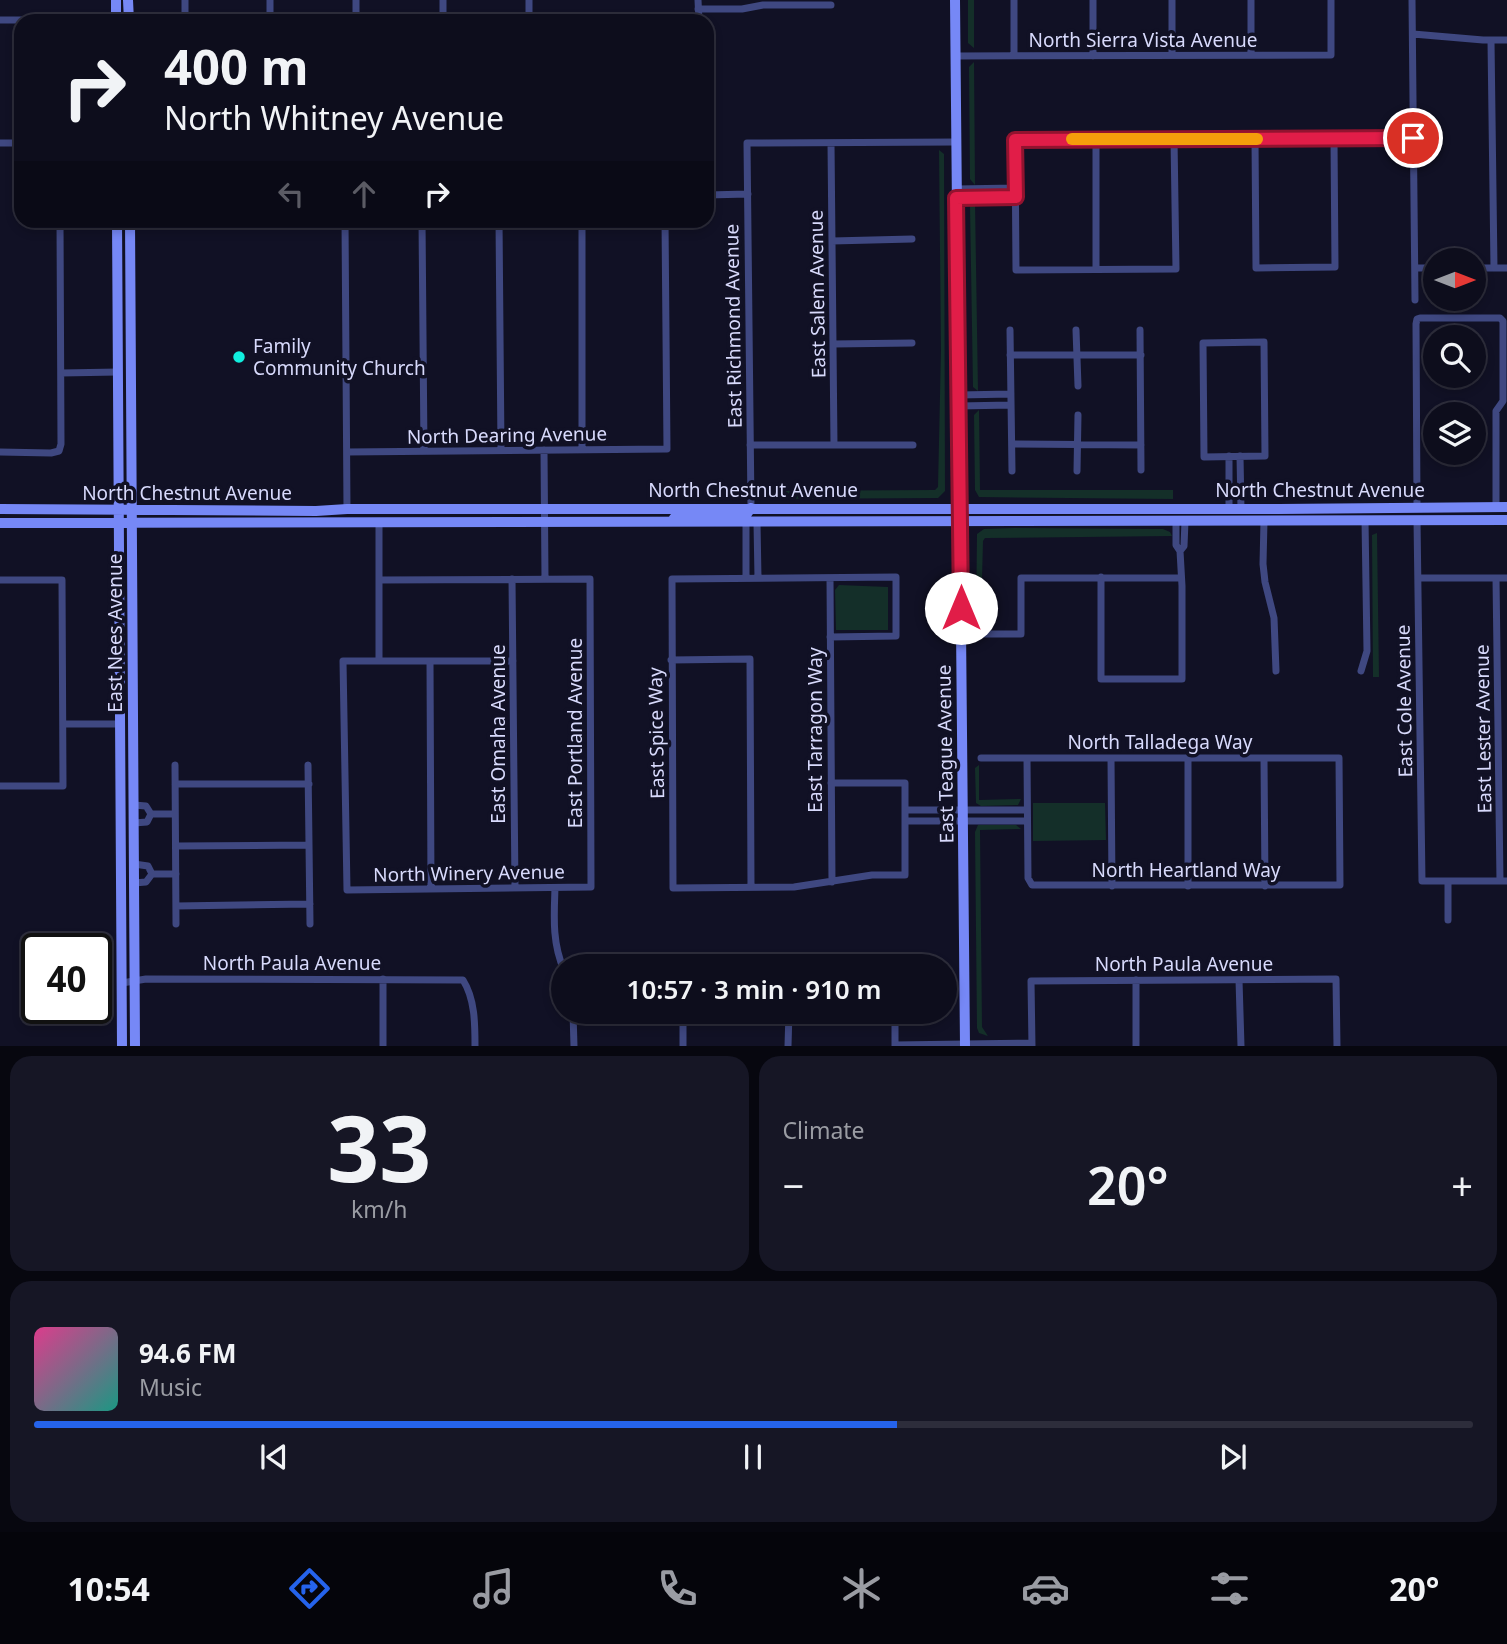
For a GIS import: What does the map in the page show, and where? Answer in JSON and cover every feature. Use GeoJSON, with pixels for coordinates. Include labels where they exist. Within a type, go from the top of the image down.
{"type":"FeatureCollection","features":[{"type":"Feature","properties":{"kind":"main road","name":"East Teague Avenue"},"geometry":{"type":"LineString","coordinates":[[955,0],[965,1044]]}},
{"type":"Feature","properties":{"kind":"main road","name":"East Nees Avenue"},"geometry":{"type":"LineString","coordinates":[[117,228],[122,1045]]}},
{"type":"Feature","properties":{"kind":"main road","name":"East Nees Avenue"},"geometry":{"type":"LineString","coordinates":[[130,228],[135,1045]]}},
{"type":"Feature","properties":{"kind":"main road"},"geometry":{"type":"LineString","coordinates":[[117,266],[124,297],[125,356],[131,359]]}},
{"type":"Feature","properties":{"kind":"main road"},"geometry":{"type":"LineString","coordinates":[[1417,520],[1427,513],[1484,513],[1502,507]]}},
{"type":"Feature","properties":{"kind":"main road","name":"North Chestnut Avenue"},"geometry":{"type":"LineString","coordinates":[[0,509],[316,511],[544,508],[1502,507]]}},
{"type":"Feature","properties":{"kind":"main road"},"geometry":{"type":"LineString","coordinates":[[646,523],[691,515],[746,515],[751,508]]}},
{"type":"Feature","properties":{"kind":"main road"},"geometry":{"type":"LineString","coordinates":[[1365,520],[1373,514],[1409,513],[1417,508]]}},
{"type":"Feature","properties":{"kind":"main road"},"geometry":{"type":"LineString","coordinates":[[318,522],[326,516],[340,515],[347,509]]}},
{"type":"Feature","properties":{"kind":"main road"},"geometry":{"type":"LineString","coordinates":[[1180,521],[1177,518],[1184,514],[1224,513],[1241,509]]}},
{"type":"Feature","properties":{"kind":"main road","name":"North Chestnut Avenue"},"geometry":{"type":"LineString","coordinates":[[0,523],[1507,520]]}},
{"type":"Feature","properties":{"kind":"main road"},"geometry":{"type":"LineString","coordinates":[[120,724],[127,734],[127,779],[134,805]]}},
{"type":"Feature","properties":{"kind":"street"},"geometry":{"type":"LineString","coordinates":[[1014,0],[1014,56]]}},
{"type":"Feature","properties":{"kind":"street"},"geometry":{"type":"LineString","coordinates":[[1093,0],[1093,56]]}},
{"type":"Feature","properties":{"kind":"street"},"geometry":{"type":"LineString","coordinates":[[1171,0],[1172,55]]}},
{"type":"Feature","properties":{"kind":"street"},"geometry":{"type":"LineString","coordinates":[[1251,0],[1251,55]]}},
{"type":"Feature","properties":{"kind":"street","name":"North Sierra Vista Avenue"},"geometry":{"type":"LineString","coordinates":[[956,56],[1331,55],[1331,0]]}},
{"type":"Feature","properties":{"kind":"street"},"geometry":{"type":"LineString","coordinates":[[1412,0],[1415,300]]}},
{"type":"Feature","properties":{"kind":"street"},"geometry":{"type":"LineString","coordinates":[[698,4],[743,9],[763,5],[831,5]]}},
{"type":"Feature","properties":{"kind":"street"},"geometry":{"type":"LineString","coordinates":[[1413,34],[1507,40]]}},
{"type":"Feature","properties":{"kind":"street"},"geometry":{"type":"LineString","coordinates":[[1491,41],[1494,268]]}},
{"type":"Feature","properties":{"kind":"street"},"geometry":{"type":"LineString","coordinates":[[1174,139],[1175,269],[1016,270],[1015,140],[1096,139],[1174,139],[1255,139],[1334,139],[1413,138]]}},
{"type":"Feature","properties":{"kind":"street"},"geometry":{"type":"LineString","coordinates":[[1096,139],[1096,269]]}},
{"type":"Feature","properties":{"kind":"street"},"geometry":{"type":"LineString","coordinates":[[1255,139],[1256,268],[1335,267],[1334,139]]}},
{"type":"Feature","properties":{"kind":"street"},"geometry":{"type":"LineString","coordinates":[[831,143],[956,142]]}},
{"type":"Feature","properties":{"kind":"street","name":"East Richmond Avenue"},"geometry":{"type":"LineString","coordinates":[[751,508],[747,143],[831,143]]}},
{"type":"Feature","properties":{"kind":"street","name":"East Salem Avenue"},"geometry":{"type":"LineString","coordinates":[[831,143],[834,445]]}},
{"type":"Feature","properties":{"kind":"street"},"geometry":{"type":"LineString","coordinates":[[956,193],[1016,188]]}},
{"type":"Feature","properties":{"kind":"street"},"geometry":{"type":"LineString","coordinates":[[956,193],[1016,197]]}},
{"type":"Feature","properties":{"kind":"street"},"geometry":{"type":"LineString","coordinates":[[714,194],[748,194]]}},
{"type":"Feature","properties":{"kind":"street"},"geometry":{"type":"LineString","coordinates":[[0,452],[51,453],[59,451],[61,444],[60,228]]}},
{"type":"Feature","properties":{"kind":"street"},"geometry":{"type":"LineString","coordinates":[[345,228],[347,509]]}},
{"type":"Feature","properties":{"kind":"street"},"geometry":{"type":"LineString","coordinates":[[422,228],[424,451]]}},
{"type":"Feature","properties":{"kind":"street"},"geometry":{"type":"LineString","coordinates":[[499,228],[501,450]]}},
{"type":"Feature","properties":{"kind":"street"},"geometry":{"type":"LineString","coordinates":[[582,228],[582,450]]}},
{"type":"Feature","properties":{"kind":"street","name":"North Dearing Avenue"},"geometry":{"type":"LineString","coordinates":[[347,452],[667,449],[665,228]]}},
{"type":"Feature","properties":{"kind":"street"},"geometry":{"type":"LineString","coordinates":[[832,241],[912,239]]}},
{"type":"Feature","properties":{"kind":"street"},"geometry":{"type":"LineString","coordinates":[[1415,268],[1423,268]]}},
{"type":"Feature","properties":{"kind":"street"},"geometry":{"type":"LineString","coordinates":[[1486,268],[1507,268]]}},
{"type":"Feature","properties":{"kind":"street"},"geometry":{"type":"LineString","coordinates":[[1417,508],[1416,324],[1420,318],[1500,318],[1503,321],[1503,401],[1496,411],[1502,507]]}},
{"type":"Feature","properties":{"kind":"street"},"geometry":{"type":"LineString","coordinates":[[1010,330],[1012,471]]}},
{"type":"Feature","properties":{"kind":"street"},"geometry":{"type":"LineString","coordinates":[[1076,330],[1078,386]]}},
{"type":"Feature","properties":{"kind":"street"},"geometry":{"type":"LineString","coordinates":[[1140,330],[1141,470]]}},
{"type":"Feature","properties":{"kind":"street"},"geometry":{"type":"LineString","coordinates":[[833,344],[912,342]]}},
{"type":"Feature","properties":{"kind":"street"},"geometry":{"type":"LineString","coordinates":[[1203,342],[1264,342],[1265,456],[1240,456],[1204,457],[1203,342]]}},
{"type":"Feature","properties":{"kind":"street"},"geometry":{"type":"LineString","coordinates":[[1010,355],[1141,355]]}},
{"type":"Feature","properties":{"kind":"street"},"geometry":{"type":"LineString","coordinates":[[61,373],[118,372]]}},
{"type":"Feature","properties":{"kind":"street"},"geometry":{"type":"LineString","coordinates":[[959,401],[1011,394]]}},
{"type":"Feature","properties":{"kind":"street"},"geometry":{"type":"LineString","coordinates":[[990,395],[990,406]]}},
{"type":"Feature","properties":{"kind":"street"},"geometry":{"type":"LineString","coordinates":[[959,401],[990,406],[1011,405]]}},
{"type":"Feature","properties":{"kind":"street"},"geometry":{"type":"LineString","coordinates":[[1077,415],[1077,471]]}},
{"type":"Feature","properties":{"kind":"street"},"geometry":{"type":"LineString","coordinates":[[1012,444],[1141,445]]}},
{"type":"Feature","properties":{"kind":"street"},"geometry":{"type":"LineString","coordinates":[[750,445],[913,445]]}},
{"type":"Feature","properties":{"kind":"street"},"geometry":{"type":"LineString","coordinates":[[379,580],[545,579],[544,450]]}},
{"type":"Feature","properties":{"kind":"street"},"geometry":{"type":"LineString","coordinates":[[1229,456],[1229,509]]}},
{"type":"Feature","properties":{"kind":"street"},"geometry":{"type":"LineString","coordinates":[[1240,456],[1241,509]]}},
{"type":"Feature","properties":{"kind":"street"},"geometry":{"type":"LineString","coordinates":[[1229,477],[1241,477]]}},
{"type":"Feature","properties":{"kind":"street"},"geometry":{"type":"LineString","coordinates":[[1362,671],[1367,651],[1365,520]]}},
{"type":"Feature","properties":{"kind":"street","name":"East Cole Avenue"},"geometry":{"type":"LineString","coordinates":[[1417,520],[1423,881],[1448,881]]}},
{"type":"Feature","properties":{"kind":"street"},"geometry":{"type":"LineString","coordinates":[[1101,577],[1101,678],[1182,679],[1180,551],[1176,545],[1180,521]]}},
{"type":"Feature","properties":{"kind":"street"},"geometry":{"type":"LineString","coordinates":[[1264,521],[1263,564],[1274,618],[1276,671]]}},
{"type":"Feature","properties":{"kind":"street"},"geometry":{"type":"LineString","coordinates":[[379,522],[379,661],[513,661]]}},
{"type":"Feature","properties":{"kind":"street"},"geometry":{"type":"LineString","coordinates":[[746,523],[746,578],[896,577],[896,636],[830,637]]}},
{"type":"Feature","properties":{"kind":"street"},"geometry":{"type":"LineString","coordinates":[[757,523],[758,578]]}},
{"type":"Feature","properties":{"kind":"street"},"geometry":{"type":"LineString","coordinates":[[746,546],[757,546]]}},
{"type":"Feature","properties":{"kind":"street","name":"East Spice Way"},"geometry":{"type":"LineString","coordinates":[[746,578],[672,579],[673,888],[751,887]]}},
{"type":"Feature","properties":{"kind":"street","name":"East Tarragon Way"},"geometry":{"type":"LineString","coordinates":[[830,578],[832,882]]}},
{"type":"Feature","properties":{"kind":"street"},"geometry":{"type":"LineString","coordinates":[[961,634],[1021,634],[1021,578],[1181,578]]}},
{"type":"Feature","properties":{"kind":"street","name":"East Lester Avenue"},"geometry":{"type":"LineString","coordinates":[[1496,578],[1504,881]]}},
{"type":"Feature","properties":{"kind":"street"},"geometry":{"type":"LineString","coordinates":[[1418,579],[1507,578]]}},
{"type":"Feature","properties":{"kind":"street","name":"East Omaha Avenue"},"geometry":{"type":"LineString","coordinates":[[512,579],[515,888]]}},
{"type":"Feature","properties":{"kind":"street","name":"East Portland Avenue"},"geometry":{"type":"LineString","coordinates":[[545,579],[590,579],[591,887]]}},
{"type":"Feature","properties":{"kind":"street"},"geometry":{"type":"LineString","coordinates":[[0,580],[62,580],[63,786],[0,786]]}},
{"type":"Feature","properties":{"kind":"street"},"geometry":{"type":"LineString","coordinates":[[671,660],[750,659],[751,887],[794,887],[872,875],[905,875],[905,783],[831,783]]}},
{"type":"Feature","properties":{"kind":"street","name":"North Winery Avenue"},"geometry":{"type":"LineString","coordinates":[[379,661],[343,661],[346,890],[591,887]]}},
{"type":"Feature","properties":{"kind":"street"},"geometry":{"type":"LineString","coordinates":[[430,661],[430,889]]}},
{"type":"Feature","properties":{"kind":"street"},"geometry":{"type":"LineString","coordinates":[[63,724],[120,724]]}},
{"type":"Feature","properties":{"kind":"street","name":"North Talladega Way"},"geometry":{"type":"LineString","coordinates":[[981,758],[1339,758],[1340,885]]}},
{"type":"Feature","properties":{"kind":"street"},"geometry":{"type":"LineString","coordinates":[[905,821],[1027,821],[1027,758]]}},
{"type":"Feature","properties":{"kind":"street"},"geometry":{"type":"LineString","coordinates":[[1111,758],[1112,886]]}},
{"type":"Feature","properties":{"kind":"street"},"geometry":{"type":"LineString","coordinates":[[1188,758],[1188,886]]}},
{"type":"Feature","properties":{"kind":"street"},"geometry":{"type":"LineString","coordinates":[[1264,758],[1265,886]]}},
{"type":"Feature","properties":{"kind":"street"},"geometry":{"type":"LineString","coordinates":[[175,765],[176,924]]}},
{"type":"Feature","properties":{"kind":"street"},"geometry":{"type":"LineString","coordinates":[[309,765],[310,924]]}},
{"type":"Feature","properties":{"kind":"street"},"geometry":{"type":"LineString","coordinates":[[175,785],[309,784]]}},
{"type":"Feature","properties":{"kind":"street"},"geometry":{"type":"LineString","coordinates":[[134,805],[146,806],[151,814]]}},
{"type":"Feature","properties":{"kind":"street"},"geometry":{"type":"LineString","coordinates":[[905,810],[1027,810]]}},
{"type":"Feature","properties":{"kind":"street"},"geometry":{"type":"LineString","coordinates":[[935,810],[935,821]]}},
{"type":"Feature","properties":{"kind":"street"},"geometry":{"type":"LineString","coordinates":[[997,810],[997,821]]}},
{"type":"Feature","properties":{"kind":"street"},"geometry":{"type":"LineString","coordinates":[[151,814],[175,814]]}},
{"type":"Feature","properties":{"kind":"street"},"geometry":{"type":"LineString","coordinates":[[134,823],[147,822],[151,814]]}},
{"type":"Feature","properties":{"kind":"street","name":"North Heartland Way"},"geometry":{"type":"LineString","coordinates":[[1027,821],[1028,878],[1031,885],[1340,885]]}},
{"type":"Feature","properties":{"kind":"street"},"geometry":{"type":"LineString","coordinates":[[176,846],[309,845]]}},
{"type":"Feature","properties":{"kind":"street"},"geometry":{"type":"LineString","coordinates":[[134,864],[148,866],[152,874]]}},
{"type":"Feature","properties":{"kind":"street"},"geometry":{"type":"LineString","coordinates":[[152,874],[176,874]]}},
{"type":"Feature","properties":{"kind":"street"},"geometry":{"type":"LineString","coordinates":[[134,883],[146,882],[152,874]]}},
{"type":"Feature","properties":{"kind":"street"},"geometry":{"type":"LineString","coordinates":[[1448,920],[1448,881],[1504,881]]}},
{"type":"Feature","properties":{"kind":"street"},"geometry":{"type":"LineString","coordinates":[[555,888],[554,933],[557,954]]}},
{"type":"Feature","properties":{"kind":"street"},"geometry":{"type":"LineString","coordinates":[[176,906],[310,904]]}},
{"type":"Feature","properties":{"kind":"street"},"geometry":{"type":"LineString","coordinates":[[383,979],[383,1045]]}},
{"type":"Feature","properties":{"kind":"street"},"geometry":{"type":"LineString","coordinates":[[1239,979],[1241,1045]]}},
{"type":"Feature","properties":{"kind":"street","name":"North Paula Avenue"},"geometry":{"type":"LineString","coordinates":[[1032,1044],[1031,981],[1336,979],[1337,1045]]}},
{"type":"Feature","properties":{"kind":"street","name":"North Paula Avenue"},"geometry":{"type":"LineString","coordinates":[[122,982],[463,980],[473,1011],[475,1045]]}},
{"type":"Feature","properties":{"kind":"street"},"geometry":{"type":"LineString","coordinates":[[1136,980],[1136,1045]]}},
{"type":"Feature","properties":{"kind":"street"},"geometry":{"type":"LineString","coordinates":[[573,1024],[574,1045]]}},
{"type":"Feature","properties":{"kind":"street"},"geometry":{"type":"LineString","coordinates":[[683,1024],[683,1045]]}},
{"type":"Feature","properties":{"kind":"street"},"geometry":{"type":"LineString","coordinates":[[788,1045],[789,1024]]}},
{"type":"Feature","properties":{"kind":"street"},"geometry":{"type":"LineString","coordinates":[[895,1024],[895,1045],[1032,1044]]}},
{"type":"Feature","properties":{"kind":"green space"},"geometry":{"type":"Polygon","coordinates":[[[968,0],[974,0],[974,48],[968,43],[968,0]]]}},
{"type":"Feature","properties":{"kind":"green space"},"geometry":{"type":"Polygon","coordinates":[[[974,62],[975,185],[970,179],[969,67],[974,62]]]}},
{"type":"Feature","properties":{"kind":"green space"},"geometry":{"type":"Polygon","coordinates":[[[939,150],[944,154],[945,491],[938,498],[763,499],[758,491],[935,490],[938,487],[941,350],[939,150]]]}},
{"type":"Feature","properties":{"kind":"green space"},"geometry":{"type":"Polygon","coordinates":[[[975,202],[978,391],[973,387],[970,206],[975,202]]]}},
{"type":"Feature","properties":{"kind":"green space"},"geometry":{"type":"Polygon","coordinates":[[[979,410],[980,490],[1173,490],[1173,499],[979,497],[975,490],[974,415],[979,410]]]}},
{"type":"Feature","properties":{"kind":"green space"},"geometry":{"type":"Polygon","coordinates":[[[984,529],[1163,529],[1172,536],[985,538],[981,618],[985,622],[985,628],[980,628],[976,621],[977,534],[984,529]]]}},
{"type":"Feature","properties":{"kind":"green space"},"geometry":{"type":"Polygon","coordinates":[[[1377,533],[1379,677],[1373,677],[1372,535],[1377,533]]]}},
{"type":"Feature","properties":{"kind":"green space"},"geometry":{"type":"Polygon","coordinates":[[[839,585],[888,587],[888,630],[836,630],[835,590],[839,585]]]}},
{"type":"Feature","properties":{"kind":"green space"},"geometry":{"type":"Polygon","coordinates":[[[979,765],[979,800],[1021,799],[1018,805],[981,806],[976,803],[975,768],[979,765]]]}},
{"type":"Feature","properties":{"kind":"green space"},"geometry":{"type":"Polygon","coordinates":[[[1033,803],[1105,803],[1106,840],[1033,841],[1033,803]]]}},
{"type":"Feature","properties":{"kind":"green space"},"geometry":{"type":"Polygon","coordinates":[[[978,825],[1016,825],[1021,829],[980,830],[982,1027],[988,1036],[979,1033],[977,1028],[975,832],[978,825]]]}},
{"type":"Feature","properties":{"kind":"slow traffic"},"geometry":{"type":"LineString","coordinates":[[1072,139],[1257,139]]}},
{"type":"Feature","properties":{"kind":"place","name":"Family Community Church"},"geometry":{"type":"Point","coordinates":[239,357]}},
{"type":"Feature","properties":{"kind":"route"},"geometry":{"type":"LineString","coordinates":[[961,608],[956,198],[1016,197],[1015,140],[1413,138]]}}]}
